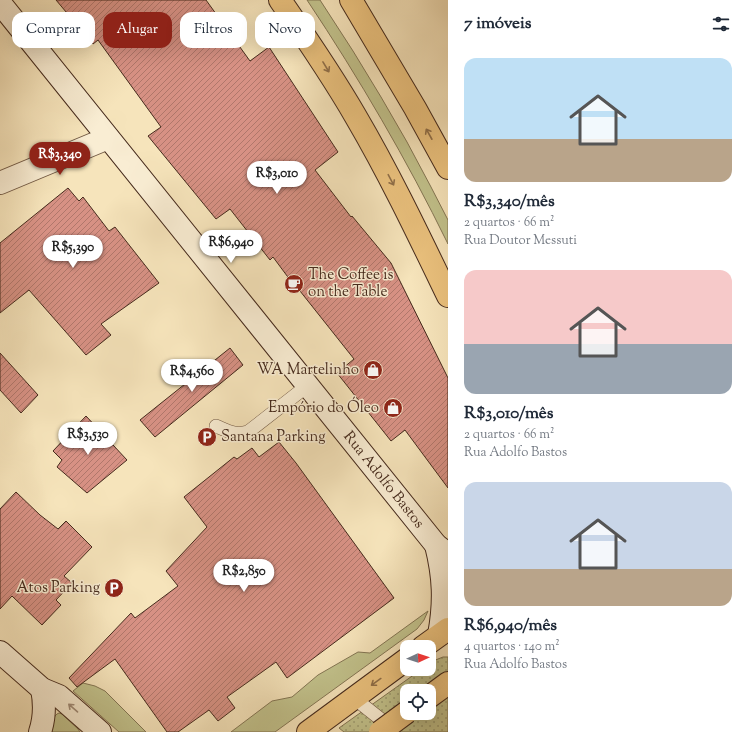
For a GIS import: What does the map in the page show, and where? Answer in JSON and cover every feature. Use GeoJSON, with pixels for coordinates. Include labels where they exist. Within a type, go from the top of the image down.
{"type":"FeatureCollection","features":[{"type":"Feature","properties":{"kind":"main road"},"geometry":{"type":"LineString","coordinates":[[280,0],[318,55],[356,117],[413,222],[448,296]]}},
{"type":"Feature","properties":{"kind":"main road"},"geometry":{"type":"LineString","coordinates":[[351,0],[415,108],[448,168]]}},
{"type":"Feature","properties":{"kind":"main road"},"geometry":{"type":"LineString","coordinates":[[308,732],[400,664]]}},
{"type":"Feature","properties":{"kind":"main road"},"geometry":{"type":"LineString","coordinates":[[436,692],[448,683]]}},
{"type":"Feature","properties":{"kind":"main road"},"geometry":{"type":"LineString","coordinates":[[380,732],[400,717]]}},
{"type":"Feature","properties":{"kind":"street","name":"Rua Adolfo Bastos"},"geometry":{"type":"LineString","coordinates":[[0,3],[307,386],[442,550],[441,568],[443,580],[443,606],[440,637]]}},
{"type":"Feature","properties":{"kind":"street"},"geometry":{"type":"LineString","coordinates":[[0,183],[108,138]]}},
{"type":"Feature","properties":{"kind":"street"},"geometry":{"type":"LineString","coordinates":[[0,652],[42,689],[58,696],[100,732]]}},
{"type":"Feature","properties":{"kind":"street"},"geometry":{"type":"LineString","coordinates":[[40,732],[44,716],[42,689]]}},
{"type":"Feature","properties":{"kind":"lane"},"geometry":{"type":"LineString","coordinates":[[216,426],[234,433],[241,434],[248,432],[307,386]]}},
{"type":"Feature","properties":{"kind":"lane"},"geometry":{"type":"LineString","coordinates":[[354,698],[397,732]]}},
{"type":"Feature","properties":{"kind":"green space"},"geometry":{"type":"Polygon","coordinates":[[[307,0],[320,0],[353,51],[407,142],[448,220],[448,244],[416,181],[382,120],[307,0]]]}},
{"type":"Feature","properties":{"kind":"green space"},"geometry":{"type":"Polygon","coordinates":[[[428,611],[424,620],[417,629],[275,732],[231,732],[272,701],[292,697],[318,675],[358,652],[370,653],[428,611]]]}},
{"type":"Feature","properties":{"kind":"green space"},"geometry":{"type":"Polygon","coordinates":[[[448,657],[448,732],[344,732],[339,728],[400,685],[400,720],[436,720],[436,684],[401,684],[412,676],[436,676],[436,660],[448,657]]]}},
{"type":"Feature","properties":{"kind":"green space"},"geometry":{"type":"Polygon","coordinates":[[[83,683],[95,686],[105,691],[146,732],[119,732],[73,691],[83,683]]]}},
{"type":"Feature","properties":{"kind":"green space"},"geometry":{"type":"Polygon","coordinates":[[[59,713],[62,714],[80,732],[48,732],[55,716],[59,713]]]}},
{"type":"Feature","properties":{"kind":"building"},"geometry":{"type":"Polygon","coordinates":[[[56,0],[206,0],[215,12],[180,12],[180,48],[241,48],[250,61],[270,48],[338,152],[315,170],[351,217],[352,216],[391,263],[448,378],[448,488],[405,430],[391,441],[337,373],[354,359],[300,291],[299,292],[273,257],[270,260],[230,209],[216,219],[148,136],[161,127],[104,48],[172,48],[172,12],[103,12],[103,47],[98,40],[95,42],[95,12],[66,12],[56,0]]]}},
{"type":"Feature","properties":{"kind":"building"},"geometry":{"type":"Polygon","coordinates":[[[68,188],[79,201],[83,197],[109,231],[115,227],[159,283],[101,324],[111,335],[86,355],[29,290],[0,313],[0,243],[68,188]]]}},
{"type":"Feature","properties":{"kind":"building"},"geometry":{"type":"Polygon","coordinates":[[[230,348],[243,365],[155,437],[140,420],[230,348]]]}},
{"type":"Feature","properties":{"kind":"building"},"geometry":{"type":"Polygon","coordinates":[[[0,353],[38,395],[21,413],[0,390],[0,353]]]}},
{"type":"Feature","properties":{"kind":"building"},"geometry":{"type":"Polygon","coordinates":[[[86,416],[127,460],[87,493],[57,467],[62,460],[53,451],[86,416]]]}},
{"type":"Feature","properties":{"kind":"building"},"geometry":{"type":"Polygon","coordinates":[[[279,442],[296,463],[394,598],[287,678],[276,662],[227,697],[235,708],[218,721],[209,710],[178,732],[167,732],[115,659],[77,687],[69,678],[131,613],[135,618],[178,586],[166,571],[207,527],[184,497],[234,457],[237,459],[252,448],[259,457],[279,442]]]}},
{"type":"Feature","properties":{"kind":"building"},"geometry":{"type":"Polygon","coordinates":[[[16,492],[40,515],[58,529],[66,521],[92,547],[64,576],[72,583],[56,600],[61,605],[42,625],[12,596],[0,609],[0,509],[16,492]]]}},
{"type":"Feature","properties":{"kind":"place","name":"The Coffee is on the Table"},"geometry":{"type":"Point","coordinates":[294,284]}},
{"type":"Feature","properties":{"kind":"place","name":"WA Martelinho"},"geometry":{"type":"Point","coordinates":[373,370]}},
{"type":"Feature","properties":{"kind":"place","name":"Empório do Óleo"},"geometry":{"type":"Point","coordinates":[393,408]}},
{"type":"Feature","properties":{"kind":"place","name":"Santana Parking"},"geometry":{"type":"Point","coordinates":[207,437]}},
{"type":"Feature","properties":{"kind":"place","name":"Atos Parking"},"geometry":{"type":"Point","coordinates":[114,588]}}]}
